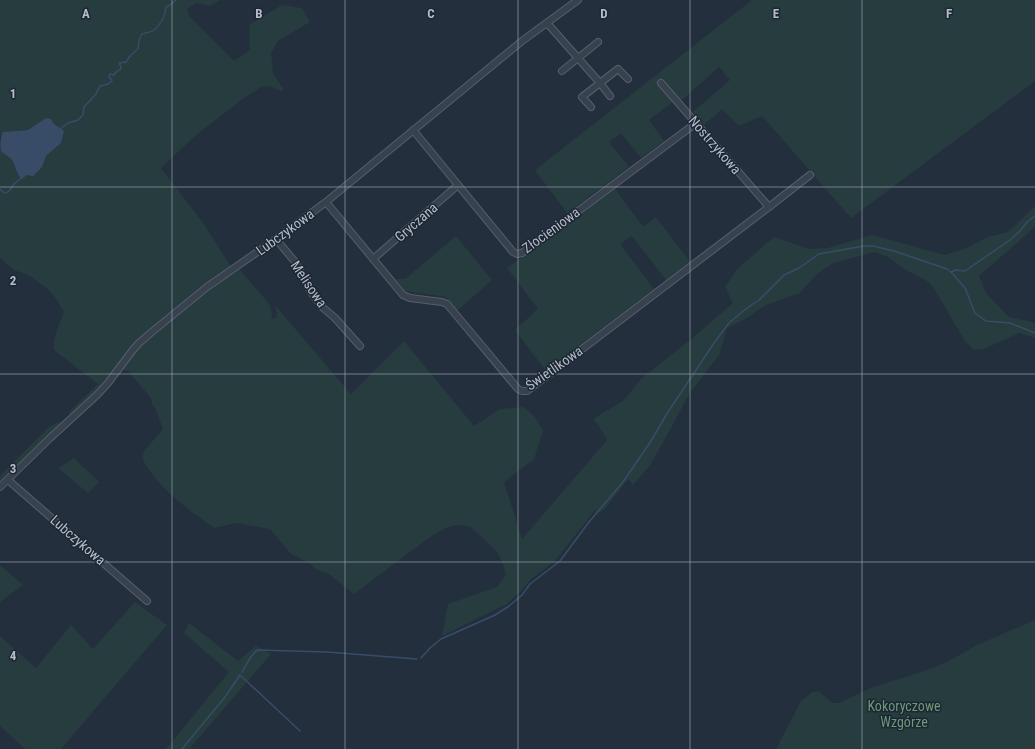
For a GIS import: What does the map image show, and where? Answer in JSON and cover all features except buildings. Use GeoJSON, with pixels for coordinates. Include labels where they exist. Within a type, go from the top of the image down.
{"type":"FeatureCollection","features":[{"type":"Feature","properties":{"kind":"street","name":"Lubczykowa"},"geometry":{"type":"LineString","coordinates":[[0,487],[97,395],[139,343],[206,288],[326,202],[522,41],[578,0]]}},
{"type":"Feature","properties":{"kind":"street"},"geometry":{"type":"LineString","coordinates":[[547,23],[610,96]]}},
{"type":"Feature","properties":{"kind":"street"},"geometry":{"type":"LineString","coordinates":[[562,71],[598,42]]}},
{"type":"Feature","properties":{"kind":"street"},"geometry":{"type":"LineString","coordinates":[[591,107],[582,97],[618,69],[628,79]]}},
{"type":"Feature","properties":{"kind":"street","name":"Nostrzykowa"},"geometry":{"type":"LineString","coordinates":[[661,83],[769,207]]}},
{"type":"Feature","properties":{"kind":"street","name":"Złocieniowa"},"geometry":{"type":"LineString","coordinates":[[413,130],[513,252],[517,254],[528,248],[696,123]]}},
{"type":"Feature","properties":{"kind":"street","name":"Świetlikowa"},"geometry":{"type":"LineString","coordinates":[[326,202],[403,295],[410,298],[447,304],[518,389],[527,391],[810,175]]}},
{"type":"Feature","properties":{"kind":"street","name":"Gryczana"},"geometry":{"type":"LineString","coordinates":[[373,259],[458,185]]}},
{"type":"Feature","properties":{"kind":"street","name":"Melisowa"},"geometry":{"type":"LineString","coordinates":[[276,239],[296,263],[311,292],[321,306],[335,318],[360,346]]}},
{"type":"Feature","properties":{"kind":"street","name":"Lubczykowa"},"geometry":{"type":"LineString","coordinates":[[8,480],[147,601]]}},
{"type":"Feature","properties":{"kind":"green space"},"geometry":{"type":"Polygon","coordinates":[[[0,0],[220,0],[210,6],[196,3],[187,9],[190,17],[234,61],[250,50],[249,25],[282,5],[302,8],[310,22],[278,41],[271,53],[273,73],[284,90],[281,91],[266,86],[261,87],[244,98],[195,136],[161,168],[204,224],[231,267],[133,344],[105,383],[73,414],[69,414],[70,411],[98,384],[54,350],[55,336],[64,312],[56,299],[47,288],[28,275],[14,270],[0,258],[0,149],[11,159],[17,174],[27,175],[61,143],[51,119],[46,118],[28,130],[3,132],[0,137],[0,0]]]}},
{"type":"Feature","properties":{"kind":"green space"},"geometry":{"type":"Polygon","coordinates":[[[752,0],[1035,0],[1035,81],[851,218],[762,116],[739,126],[722,109],[704,125],[693,112],[730,80],[719,67],[682,100],[667,94],[673,102],[649,120],[664,141],[641,158],[621,133],[609,142],[629,167],[567,213],[535,170],[752,0]]]}},
{"type":"Feature","properties":{"kind":"green space"},"geometry":{"type":"Polygon","coordinates":[[[614,187],[643,227],[656,217],[690,262],[666,280],[632,236],[620,244],[654,289],[546,371],[515,330],[538,309],[507,268],[614,187]]]}},
{"type":"Feature","properties":{"kind":"green space"},"geometry":{"type":"Polygon","coordinates":[[[1035,206],[1035,227],[979,276],[986,293],[1009,317],[1035,324],[1035,338],[1019,333],[984,349],[974,350],[965,341],[933,287],[927,281],[906,270],[888,257],[875,252],[833,263],[817,274],[800,293],[766,305],[745,319],[727,328],[719,355],[689,394],[649,467],[633,485],[628,479],[605,509],[595,515],[596,509],[555,561],[531,579],[507,604],[442,636],[448,604],[497,587],[506,574],[502,561],[497,552],[471,527],[456,525],[446,528],[430,537],[354,594],[330,575],[314,568],[311,564],[291,554],[270,529],[237,523],[214,528],[170,494],[150,472],[142,457],[145,450],[163,429],[156,410],[152,404],[151,398],[128,371],[123,370],[124,367],[141,344],[196,299],[239,269],[266,300],[271,308],[272,319],[277,317],[274,304],[351,394],[404,341],[474,426],[500,409],[524,407],[535,417],[543,431],[534,459],[504,482],[522,539],[607,440],[593,419],[623,401],[642,378],[690,340],[733,303],[725,287],[738,268],[774,237],[809,249],[828,248],[872,235],[945,255],[967,248],[988,237],[1008,232],[1035,206]]]}},
{"type":"Feature","properties":{"kind":"green space"},"geometry":{"type":"Polygon","coordinates":[[[456,236],[492,280],[457,311],[446,297],[405,291],[395,279],[405,279],[456,236]]]}},
{"type":"Feature","properties":{"kind":"green space"},"geometry":{"type":"Polygon","coordinates":[[[59,422],[61,425],[0,484],[0,476],[50,426],[59,422]]]}},
{"type":"Feature","properties":{"kind":"green space"},"geometry":{"type":"Polygon","coordinates":[[[74,458],[99,482],[88,493],[58,468],[74,458]]]}},
{"type":"Feature","properties":{"kind":"green space"},"geometry":{"type":"Polygon","coordinates":[[[0,565],[23,585],[0,602],[0,565]]]}},
{"type":"Feature","properties":{"kind":"green space"},"geometry":{"type":"Polygon","coordinates":[[[135,602],[167,625],[61,749],[25,749],[0,726],[0,636],[36,668],[71,625],[93,649],[135,602]]]}},
{"type":"Feature","properties":{"kind":"green space","name":"Kokoryczowe Wzgórze"},"geometry":{"type":"Polygon","coordinates":[[[1035,620],[1035,749],[776,749],[801,701],[810,693],[818,691],[833,703],[839,703],[873,687],[925,671],[949,661],[977,645],[1035,620]]]}},
{"type":"Feature","properties":{"kind":"green space"},"geometry":{"type":"Polygon","coordinates":[[[189,623],[238,661],[256,646],[271,654],[191,747],[192,749],[166,749],[229,672],[184,633],[189,623]]]}},
{"type":"Feature","properties":{"kind":"water"},"geometry":{"type":"Polygon","coordinates":[[[46,118],[51,119],[54,124],[64,131],[61,143],[46,156],[42,167],[33,176],[27,175],[22,179],[17,173],[12,160],[1,151],[0,142],[2,134],[3,132],[28,130],[46,118]]]}},
{"type":"Feature","properties":{"kind":"waterway"},"geometry":{"type":"LineString","coordinates":[[60,129],[68,123],[78,120],[83,115],[84,107],[96,94],[100,86],[108,84],[112,81],[109,76],[110,74],[114,75],[120,70],[121,67],[119,63],[126,62],[138,49],[139,40],[142,34],[157,28],[164,16],[166,7],[176,0]]}},
{"type":"Feature","properties":{"kind":"waterway"},"geometry":{"type":"LineString","coordinates":[[0,189],[6,193],[22,177]]}},
{"type":"Feature","properties":{"kind":"waterway"},"geometry":{"type":"LineString","coordinates":[[951,272],[956,270],[965,271],[1010,240],[1027,222],[1035,216]]}},
{"type":"Feature","properties":{"kind":"waterway"},"geometry":{"type":"LineString","coordinates":[[421,658],[441,639],[495,615],[509,606],[522,595],[530,584],[560,561],[589,522],[623,482],[651,441],[668,412],[729,323],[759,300],[784,275],[799,268],[819,254],[864,246],[873,246],[894,251],[947,269],[965,288],[975,313],[986,321],[1010,323],[1035,333]]}},
{"type":"Feature","properties":{"kind":"waterway"},"geometry":{"type":"LineString","coordinates":[[242,672],[251,657],[258,650],[327,652],[417,659]]}},
{"type":"Feature","properties":{"kind":"waterway"},"geometry":{"type":"LineString","coordinates":[[182,749],[225,697],[240,675],[300,731]]}}]}
